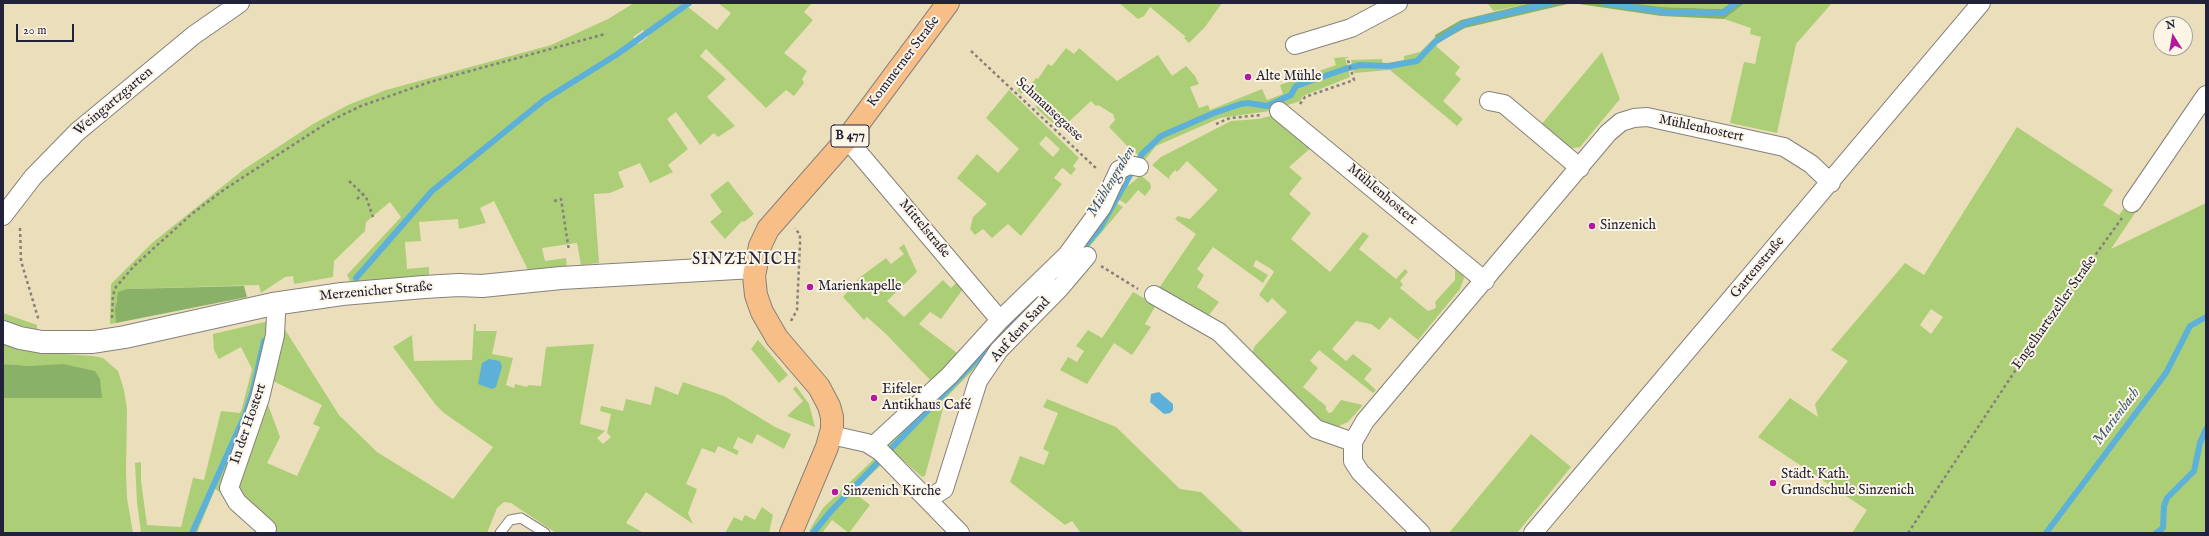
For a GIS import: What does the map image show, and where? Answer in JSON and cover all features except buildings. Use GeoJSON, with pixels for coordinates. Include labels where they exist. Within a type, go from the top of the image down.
{"type":"FeatureCollection","features":[{"type":"Feature","properties":{"kind":"main road","name":"Kommerner Straße"},"geometry":{"type":"LineString","coordinates":[[791,533],[831,435],[831,412],[815,381],[777,338],[762,312],[754,286],[754,268],[760,246],[768,229],[847,139],[948,3]]}},
{"type":"Feature","properties":{"kind":"street","name":"Weingartzgarten"},"geometry":{"type":"LineString","coordinates":[[3,216],[33,177],[77,132],[194,35],[240,3]]}},
{"type":"Feature","properties":{"kind":"street"},"geometry":{"type":"LineString","coordinates":[[1295,45],[1351,28],[1398,3]]}},
{"type":"Feature","properties":{"kind":"street","name":"Gartenstraße"},"geometry":{"type":"LineString","coordinates":[[1533,533],[1981,3]]}},
{"type":"Feature","properties":{"kind":"street"},"geometry":{"type":"LineString","coordinates":[[2132,203],[2206,95]]}},
{"type":"Feature","properties":{"kind":"street"},"geometry":{"type":"LineString","coordinates":[[1490,101],[1504,104],[1580,168]]}},
{"type":"Feature","properties":{"kind":"street","name":"Mühlenhostert"},"geometry":{"type":"LineString","coordinates":[[1279,111],[1485,281]]}},
{"type":"Feature","properties":{"kind":"street","name":"Mühlenhostert"},"geometry":{"type":"LineString","coordinates":[[1353,442],[1365,421],[1485,281],[1614,126],[1621,122],[1641,117],[1784,147],[1811,164],[1830,183]]}},
{"type":"Feature","properties":{"kind":"street","name":"Mittelstraße"},"geometry":{"type":"LineString","coordinates":[[847,139],[1000,320]]}},
{"type":"Feature","properties":{"kind":"street","name":"Auf dem Sand"},"geometry":{"type":"LineString","coordinates":[[928,499],[944,489],[978,381],[999,350],[1047,288],[1102,207],[1119,170],[1134,166]]}},
{"type":"Feature","properties":{"kind":"street","name":"Auf dem Sand"},"geometry":{"type":"LineString","coordinates":[[880,452],[1000,320],[1047,288],[1087,256]]}},
{"type":"Feature","properties":{"kind":"street","name":"Merzenicher Straße"},"geometry":{"type":"LineString","coordinates":[[3,332],[20,338],[42,342],[94,342],[125,337],[273,304],[342,294],[459,285],[482,286],[561,278],[754,268]]}},
{"type":"Feature","properties":{"kind":"street"},"geometry":{"type":"LineString","coordinates":[[1154,295],[1219,332],[1316,429],[1353,442],[1353,461],[1360,472],[1421,533]]}},
{"type":"Feature","properties":{"kind":"street","name":"In der Hostert"},"geometry":{"type":"LineString","coordinates":[[267,529],[236,502],[229,488],[260,398],[275,336],[276,314],[273,304]]}},
{"type":"Feature","properties":{"kind":"street"},"geometry":{"type":"LineString","coordinates":[[831,435],[867,443],[880,452],[960,533]]}},
{"type":"Feature","properties":{"kind":"lane"},"geometry":{"type":"LineString","coordinates":[[500,533],[508,521],[521,518],[545,533]]}},
{"type":"Feature","properties":{"kind":"path"},"geometry":{"type":"LineString","coordinates":[[112,320],[114,291],[121,280],[134,266],[225,189],[324,125],[361,106],[430,82],[605,34]]}},
{"type":"Feature","properties":{"kind":"path","name":"Schmausegasse"},"geometry":{"type":"LineString","coordinates":[[971,51],[1112,183]]}},
{"type":"Feature","properties":{"kind":"path"},"geometry":{"type":"LineString","coordinates":[[1347,57],[1352,74]]}},
{"type":"Feature","properties":{"kind":"path"},"geometry":{"type":"LineString","coordinates":[[349,181],[364,193],[373,217]]}},
{"type":"Feature","properties":{"kind":"path"},"geometry":{"type":"LineString","coordinates":[[356,199],[364,193]]}},
{"type":"Feature","properties":{"kind":"path"},"geometry":{"type":"LineString","coordinates":[[554,201],[561,199],[569,251]]}},
{"type":"Feature","properties":{"kind":"path","name":"Engelhartszeller Straße"},"geometry":{"type":"LineString","coordinates":[[1908,533],[2052,315],[2132,203]]}},
{"type":"Feature","properties":{"kind":"path"},"geometry":{"type":"LineString","coordinates":[[788,324],[794,319],[797,310],[800,237],[793,225]]}},
{"type":"Feature","properties":{"kind":"path"},"geometry":{"type":"LineString","coordinates":[[20,228],[21,261],[41,329]]}},
{"type":"Feature","properties":{"kind":"path"},"geometry":{"type":"LineString","coordinates":[[1087,256],[1148,296],[1154,295]]}},
{"type":"Feature","properties":{"kind":"green space"},"geometry":{"type":"Polygon","coordinates":[[[634,3],[693,3],[688,7],[717,30],[731,13],[718,3],[812,3],[804,12],[813,20],[784,53],[807,71],[802,79],[804,83],[794,96],[786,90],[766,108],[706,49],[700,56],[726,79],[707,97],[735,126],[718,137],[714,133],[700,145],[676,112],[667,119],[688,149],[668,165],[673,172],[650,183],[640,163],[618,172],[624,187],[610,193],[594,194],[599,263],[581,265],[577,243],[542,248],[545,261],[566,258],[567,267],[529,272],[494,201],[480,208],[486,223],[459,229],[458,219],[419,222],[421,241],[405,242],[407,269],[429,267],[429,279],[352,285],[347,275],[401,217],[390,202],[366,222],[365,231],[334,261],[333,277],[294,284],[293,276],[285,277],[261,293],[259,285],[127,289],[116,300],[116,323],[110,324],[111,284],[152,243],[243,170],[313,124],[348,105],[386,90],[551,45],[608,19],[634,3]],[[643,30],[633,37],[638,44],[648,37],[643,30]]]}},
{"type":"Feature","properties":{"kind":"green space"},"geometry":{"type":"Polygon","coordinates":[[[1119,3],[1222,3],[1205,27],[1189,43],[1184,38],[1186,37],[1150,7],[1144,16],[1138,19],[1119,3]]]}},
{"type":"Feature","properties":{"kind":"green space"},"geometry":{"type":"Polygon","coordinates":[[[1487,3],[1531,3],[1494,11],[1487,3]]]}},
{"type":"Feature","properties":{"kind":"green space"},"geometry":{"type":"Polygon","coordinates":[[[1531,3],[1572,3],[1465,28],[1436,44],[1435,35],[1461,20],[1531,3]]]}},
{"type":"Feature","properties":{"kind":"green space"},"geometry":{"type":"Polygon","coordinates":[[[1572,3],[1633,3],[1661,7],[1722,9],[1730,3],[1745,3],[1724,19],[1661,16],[1572,3]]]}},
{"type":"Feature","properties":{"kind":"green space"},"geometry":{"type":"Polygon","coordinates":[[[1633,3],[1730,3],[1722,9],[1661,7],[1633,3]]]}},
{"type":"Feature","properties":{"kind":"green space"},"geometry":{"type":"Polygon","coordinates":[[[1745,3],[1832,3],[1796,44],[1777,133],[1730,123],[1744,62],[1755,64],[1761,37],[1750,34],[1751,28],[1724,19],[1745,3]]]}},
{"type":"Feature","properties":{"kind":"green space"},"geometry":{"type":"Polygon","coordinates":[[[1435,37],[1437,47],[1460,67],[1455,74],[1461,79],[1443,101],[1463,119],[1457,126],[1390,70],[1354,73],[1351,60],[1382,59],[1383,64],[1404,60],[1404,56],[1420,52],[1435,37]]]}},
{"type":"Feature","properties":{"kind":"green space"},"geometry":{"type":"Polygon","coordinates":[[[1066,48],[1074,54],[1079,48],[1117,81],[1158,55],[1172,76],[1186,66],[1195,76],[1199,84],[1190,87],[1199,108],[1208,105],[1210,110],[1262,89],[1267,100],[1283,94],[1280,85],[1336,65],[1334,58],[1345,57],[1350,77],[1303,96],[1300,101],[1270,111],[1220,118],[1156,146],[1145,160],[1130,149],[1109,127],[1115,120],[1113,114],[1098,105],[1096,106],[1091,101],[1060,130],[1035,107],[1039,104],[1025,91],[1021,94],[1017,90],[1021,85],[1027,89],[1036,78],[1038,79],[1048,64],[1052,66],[1066,48]]]}},
{"type":"Feature","properties":{"kind":"green space"},"geometry":{"type":"Polygon","coordinates":[[[1602,52],[1620,99],[1580,147],[1567,149],[1540,126],[1602,52]]]}},
{"type":"Feature","properties":{"kind":"green space"},"geometry":{"type":"Polygon","coordinates":[[[1009,90],[1079,158],[1073,166],[1076,169],[1071,175],[1063,168],[1054,178],[1062,184],[1021,236],[1008,224],[992,238],[983,229],[975,235],[970,229],[973,217],[987,204],[957,178],[977,154],[998,173],[1019,149],[986,118],[1009,90]],[[1046,136],[1039,144],[1053,157],[1060,149],[1046,136]]]}},
{"type":"Feature","properties":{"kind":"green space"},"geometry":{"type":"Polygon","coordinates":[[[1275,115],[1313,146],[1289,167],[1302,178],[1289,194],[1311,213],[1291,239],[1330,272],[1363,232],[1369,236],[1359,249],[1396,279],[1405,269],[1408,272],[1400,281],[1403,284],[1400,288],[1428,311],[1436,307],[1435,302],[1455,280],[1455,265],[1460,269],[1464,278],[1460,289],[1418,340],[1390,317],[1379,330],[1371,324],[1356,321],[1332,349],[1346,361],[1353,354],[1372,369],[1364,379],[1376,390],[1373,393],[1319,350],[1310,361],[1318,368],[1303,387],[1326,406],[1326,410],[1329,413],[1332,412],[1341,400],[1363,405],[1348,422],[1339,426],[1334,426],[1318,419],[1252,353],[1255,346],[1287,312],[1272,298],[1268,303],[1259,295],[1274,272],[1271,269],[1256,260],[1253,266],[1268,275],[1263,283],[1213,247],[1197,269],[1204,275],[1197,287],[1219,302],[1209,315],[1159,288],[1196,234],[1175,219],[1178,216],[1190,219],[1218,190],[1187,161],[1177,172],[1175,170],[1169,177],[1170,180],[1152,165],[1161,157],[1231,121],[1258,119],[1275,115]]]}},
{"type":"Feature","properties":{"kind":"green space"},"geometry":{"type":"Polygon","coordinates":[[[2017,127],[2113,190],[2103,205],[2119,215],[2129,201],[2139,207],[2111,249],[2206,203],[2206,533],[1852,533],[1867,510],[1758,437],[1790,398],[1818,417],[1815,404],[1848,361],[1831,350],[1905,263],[1924,275],[2017,127]],[[1931,309],[1920,325],[1931,334],[1943,317],[1931,309]]]}},
{"type":"Feature","properties":{"kind":"green space"},"geometry":{"type":"Polygon","coordinates":[[[1122,174],[1132,174],[1128,186],[1141,175],[1150,183],[1151,188],[1145,196],[1138,190],[1126,204],[1113,196],[1122,174]]]}},
{"type":"Feature","properties":{"kind":"green space"},"geometry":{"type":"Polygon","coordinates":[[[728,181],[754,214],[744,222],[742,221],[725,239],[710,222],[722,212],[710,195],[728,181]]]}},
{"type":"Feature","properties":{"kind":"green space"},"geometry":{"type":"Polygon","coordinates":[[[1111,200],[1123,207],[1085,252],[1078,247],[1111,200]]]}},
{"type":"Feature","properties":{"kind":"green space"},"geometry":{"type":"Polygon","coordinates":[[[904,244],[917,272],[887,301],[904,317],[943,280],[951,288],[957,282],[963,289],[941,319],[930,312],[919,324],[957,353],[934,384],[886,334],[867,317],[864,320],[843,297],[859,278],[886,258],[891,264],[904,254],[899,248],[904,244]]]}},
{"type":"Feature","properties":{"kind":"green space"},"geometry":{"type":"Polygon","coordinates":[[[244,286],[247,297],[116,323],[115,310],[118,292],[127,289],[244,286]]]}},
{"type":"Feature","properties":{"kind":"green space"},"geometry":{"type":"Polygon","coordinates":[[[1038,292],[1049,293],[1013,329],[1007,323],[1038,292]]]}},
{"type":"Feature","properties":{"kind":"green space"},"geometry":{"type":"Polygon","coordinates":[[[1133,292],[1156,305],[1145,324],[1151,327],[1132,355],[1114,343],[1087,384],[1060,370],[1068,357],[1077,362],[1084,351],[1076,346],[1088,330],[1102,338],[1133,292]]]}},
{"type":"Feature","properties":{"kind":"green space"},"geometry":{"type":"Polygon","coordinates":[[[3,313],[37,325],[37,330],[3,321],[3,313]]]}},
{"type":"Feature","properties":{"kind":"green space"},"geometry":{"type":"Polygon","coordinates":[[[269,321],[272,331],[221,493],[215,489],[197,533],[141,533],[137,502],[135,463],[141,462],[141,481],[147,525],[181,527],[193,478],[204,480],[221,411],[240,413],[252,369],[241,347],[219,359],[214,350],[213,334],[269,321]]]}},
{"type":"Feature","properties":{"kind":"green space"},"geometry":{"type":"Polygon","coordinates":[[[474,324],[476,324],[476,331],[497,331],[492,354],[513,358],[506,385],[514,388],[515,384],[527,387],[528,385],[541,386],[546,347],[594,344],[580,424],[605,431],[597,438],[603,444],[611,437],[607,433],[611,414],[600,411],[601,406],[623,411],[626,399],[651,405],[655,386],[678,395],[683,382],[724,396],[775,427],[791,434],[784,449],[757,434],[752,444],[738,437],[733,448],[739,451],[737,455],[718,446],[715,453],[702,448],[686,484],[697,489],[688,513],[693,524],[646,492],[626,523],[644,533],[556,533],[511,503],[504,502],[497,508],[487,533],[265,533],[237,495],[234,481],[266,399],[280,437],[267,463],[297,476],[320,427],[313,424],[322,405],[271,380],[284,328],[339,415],[377,452],[453,499],[493,447],[444,413],[435,404],[393,347],[412,335],[414,361],[472,360],[474,324]]]}},
{"type":"Feature","properties":{"kind":"green space"},"geometry":{"type":"Polygon","coordinates":[[[1003,327],[1009,333],[942,402],[944,405],[925,476],[922,477],[887,446],[1003,327]]]}},
{"type":"Feature","properties":{"kind":"green space"},"geometry":{"type":"Polygon","coordinates":[[[758,340],[788,375],[779,383],[751,349],[758,340]]]}},
{"type":"Feature","properties":{"kind":"green space"},"geometry":{"type":"Polygon","coordinates":[[[3,344],[36,352],[103,358],[118,371],[124,390],[127,409],[127,498],[133,533],[3,533],[3,398],[101,398],[31,366],[3,364],[3,344]]]}},
{"type":"Feature","properties":{"kind":"green space"},"geometry":{"type":"Polygon","coordinates":[[[3,364],[31,366],[63,364],[95,371],[100,379],[102,398],[3,398],[3,364]]]}},
{"type":"Feature","properties":{"kind":"green space"},"geometry":{"type":"Polygon","coordinates":[[[796,386],[809,404],[815,427],[787,416],[803,401],[793,389],[796,386]]]}},
{"type":"Feature","properties":{"kind":"green space"},"geometry":{"type":"Polygon","coordinates":[[[1047,399],[1116,427],[1180,489],[1201,492],[1244,533],[1081,533],[1072,521],[1065,525],[1010,482],[1020,456],[1044,465],[1049,452],[1043,449],[1058,413],[1043,407],[1047,399]]]}},
{"type":"Feature","properties":{"kind":"green space"},"geometry":{"type":"Polygon","coordinates":[[[1531,434],[1571,467],[1517,533],[1449,533],[1531,434]]]}},
{"type":"Feature","properties":{"kind":"green space"},"geometry":{"type":"Polygon","coordinates":[[[875,458],[881,465],[853,492],[870,505],[849,533],[832,520],[822,533],[809,531],[823,508],[875,458]]]}},
{"type":"Feature","properties":{"kind":"green space"},"geometry":{"type":"Polygon","coordinates":[[[762,507],[773,515],[769,533],[725,533],[734,517],[742,521],[745,515],[755,520],[762,507]]]}},
{"type":"Feature","properties":{"kind":"water"},"geometry":{"type":"Polygon","coordinates":[[[489,359],[500,361],[502,367],[496,387],[492,389],[478,384],[482,363],[489,359]]]}},
{"type":"Feature","properties":{"kind":"water"},"geometry":{"type":"Polygon","coordinates":[[[1159,392],[1173,404],[1173,410],[1170,413],[1164,414],[1150,402],[1151,394],[1159,392]]]}},
{"type":"Feature","properties":{"kind":"waterway"},"geometry":{"type":"LineString","coordinates":[[356,278],[432,191],[544,100],[616,55],[689,3]]}},
{"type":"Feature","properties":{"kind":"waterway","name":"Mühlengraben"},"geometry":{"type":"LineString","coordinates":[[1079,253],[1100,228],[1142,154],[1161,136],[1214,113],[1241,104],[1248,103],[1267,106],[1291,95],[1296,86],[1345,69],[1360,65],[1389,66],[1417,61],[1435,42],[1465,23],[1551,3]]}},
{"type":"Feature","properties":{"kind":"waterway","name":"Mühlengraben"},"geometry":{"type":"LineString","coordinates":[[1605,3],[1664,12],[1723,13],[1736,3]]}},
{"type":"Feature","properties":{"kind":"waterway","name":"Mühlengraben"},"geometry":{"type":"LineString","coordinates":[[813,533],[831,511],[1044,290]]}},
{"type":"Feature","properties":{"kind":"waterway","name":"Marienbach"},"geometry":{"type":"LineString","coordinates":[[2046,533],[2166,373],[2190,326],[2206,317]]}},
{"type":"Feature","properties":{"kind":"waterway"},"geometry":{"type":"LineString","coordinates":[[192,533],[245,415],[253,390],[264,341]]}},
{"type":"Feature","properties":{"kind":"waterway"},"geometry":{"type":"LineString","coordinates":[[2156,533],[2163,528],[2164,506],[2167,498],[2194,471],[2200,443],[2206,429]]}},
{"type":"Feature","properties":{"kind":"place","name":"Alte Mühle"},"geometry":{"type":"Point","coordinates":[1248,77]}},
{"type":"Feature","properties":{"kind":"place","name":"Sinzenich"},"geometry":{"type":"Point","coordinates":[1592,226]}},
{"type":"Feature","properties":{"kind":"place","name":"Marienkapelle"},"geometry":{"type":"Point","coordinates":[810,287]}},
{"type":"Feature","properties":{"kind":"place","name":"Eifeler Antikhaus Café"},"geometry":{"type":"Point","coordinates":[874,398]}},
{"type":"Feature","properties":{"kind":"place","name":"Städt. Kath. Grundschule Sinzenich"},"geometry":{"type":"Point","coordinates":[1773,483]}},
{"type":"Feature","properties":{"kind":"place","name":"Sinzenich Kirche"},"geometry":{"type":"Point","coordinates":[835,492]}},
{"type":"Feature","properties":{"kind":"district","name":"SINZENICH"},"geometry":{"type":"Point","coordinates":[745,261]}}]}
